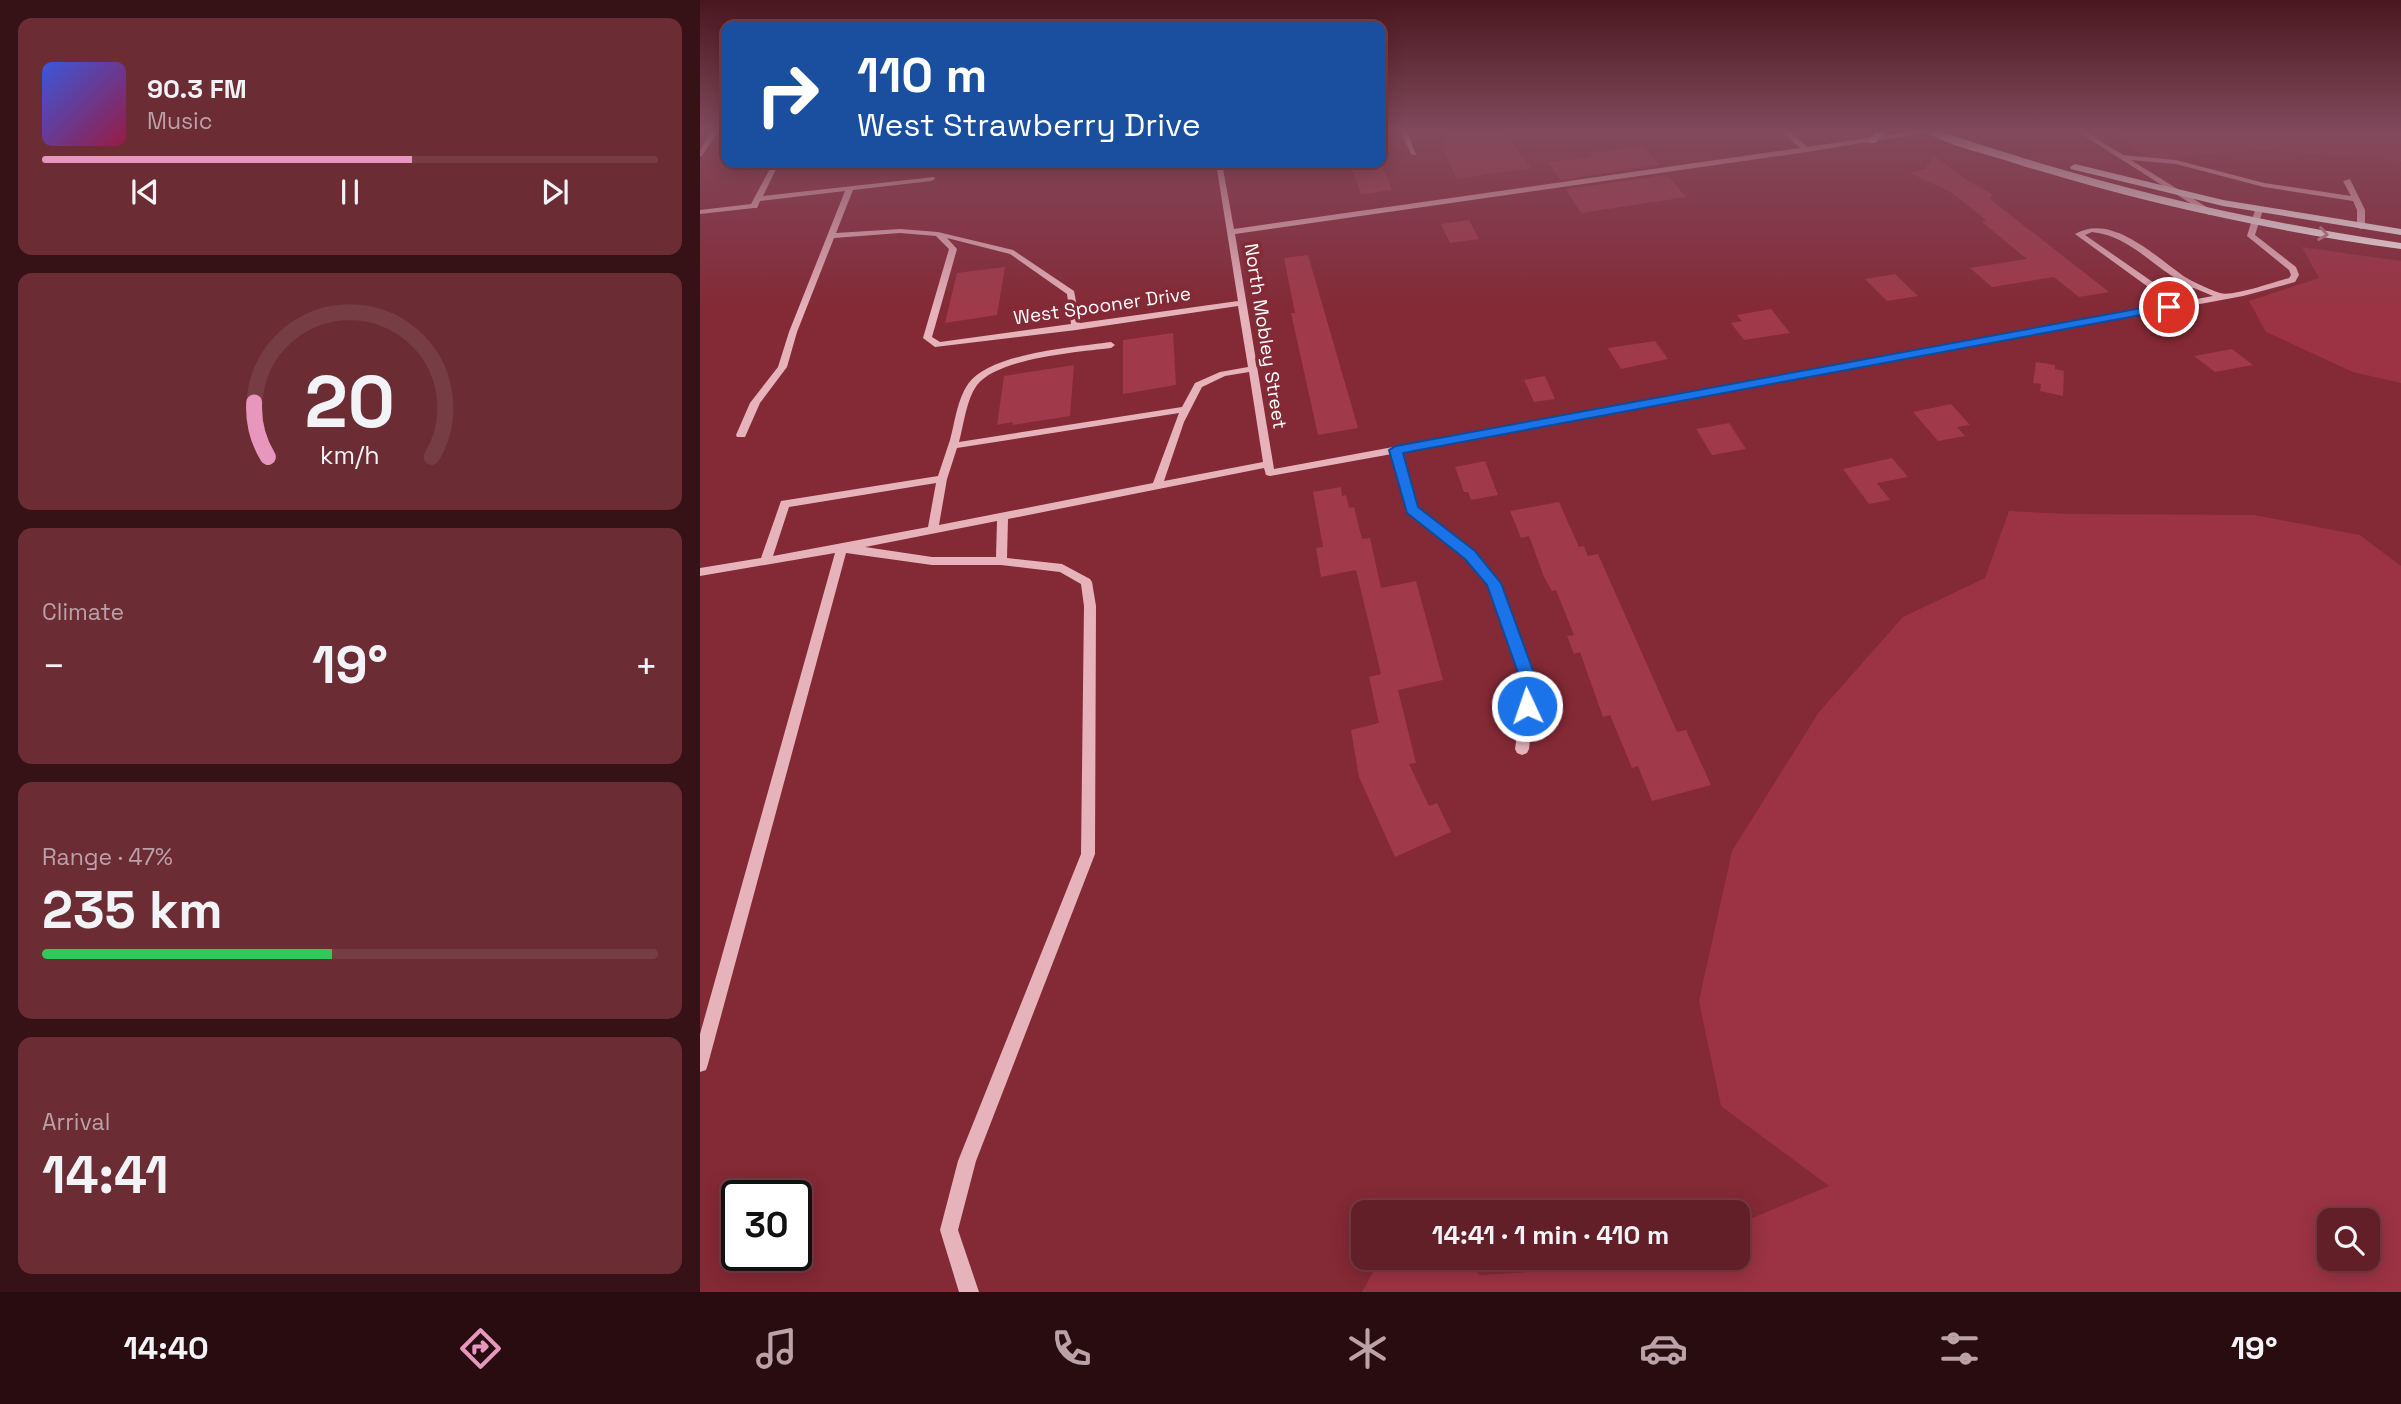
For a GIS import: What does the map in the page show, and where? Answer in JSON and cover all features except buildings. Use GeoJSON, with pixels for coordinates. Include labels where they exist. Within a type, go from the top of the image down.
{"type":"FeatureCollection","features":[{"type":"Feature","properties":{"kind":"main road"},"geometry":{"type":"LineString","coordinates":[[2119,190],[2216,215],[2401,246]]}},
{"type":"Feature","properties":{"kind":"main road"},"geometry":{"type":"LineString","coordinates":[[2169,190],[2259,209],[2401,232]]}},
{"type":"Feature","properties":{"kind":"street"},"geometry":{"type":"LineString","coordinates":[[755,202],[761,190]]}},
{"type":"Feature","properties":{"kind":"street"},"geometry":{"type":"LineString","coordinates":[[700,212],[834,190]]}},
{"type":"Feature","properties":{"kind":"street"},"geometry":{"type":"LineString","coordinates":[[741,435],[755,402],[782,367],[849,190]]}},
{"type":"Feature","properties":{"kind":"street","name":"North Mobley Street"},"geometry":{"type":"LineString","coordinates":[[1224,190],[1269,468]]}},
{"type":"Feature","properties":{"kind":"street"},"geometry":{"type":"LineString","coordinates":[[1231,232],[1524,190]]}},
{"type":"Feature","properties":{"kind":"street"},"geometry":{"type":"LineString","coordinates":[[2176,190],[2216,215]]}},
{"type":"Feature","properties":{"kind":"street"},"geometry":{"type":"LineString","coordinates":[[2298,190],[2356,199]]}},
{"type":"Feature","properties":{"kind":"street"},"geometry":{"type":"LineString","coordinates":[[2352,190],[2361,210],[2361,227]]}},
{"type":"Feature","properties":{"kind":"street"},"geometry":{"type":"LineString","coordinates":[[700,572],[842,548],[1157,486],[1396,450],[2244,293],[2292,280],[2295,275],[2284,260],[2251,236],[2259,209]]}},
{"type":"Feature","properties":{"kind":"street"},"geometry":{"type":"LineString","coordinates":[[2197,285],[2169,290],[2154,287],[2079,234],[2097,228],[2115,232],[2185,281],[2197,285],[2222,297]]}},
{"type":"Feature","properties":{"kind":"street"},"geometry":{"type":"LineString","coordinates":[[938,234],[1013,252],[1071,293],[1076,327]]}},
{"type":"Feature","properties":{"kind":"street","name":"West Spooner Drive"},"geometry":{"type":"LineString","coordinates":[[967,342],[1243,303]]}},
{"type":"Feature","properties":{"kind":"street"},"geometry":{"type":"LineString","coordinates":[[1042,354],[1043,331]]}},
{"type":"Feature","properties":{"kind":"street"},"geometry":{"type":"LineString","coordinates":[[953,446],[973,383],[988,372],[1042,354],[1111,345]]}},
{"type":"Feature","properties":{"kind":"street"},"geometry":{"type":"LineString","coordinates":[[1157,486],[1185,409],[1198,385],[1223,374],[1253,369]]}},
{"type":"Feature","properties":{"kind":"street"},"geometry":{"type":"LineString","coordinates":[[1396,450],[1412,509],[1470,555],[1494,583],[1530,684],[1522,748]]}},
{"type":"Feature","properties":{"kind":"street"},"geometry":{"type":"LineString","coordinates":[[766,561],[785,504],[942,479]]}},
{"type":"Feature","properties":{"kind":"street"},"geometry":{"type":"LineString","coordinates":[[1001,561],[1003,515]]}},
{"type":"Feature","properties":{"kind":"street"},"geometry":{"type":"LineString","coordinates":[[842,548],[932,561],[1001,561],[1062,568],[1086,582],[1090,606],[1088,854],[967,1161],[949,1230],[969,1292]]}},
{"type":"Feature","properties":{"kind":"street"},"geometry":{"type":"LineString","coordinates":[[700,1064],[842,548]]}},
{"type":"Feature","properties":{"kind":"lane"},"geometry":{"type":"LineString","coordinates":[[831,236],[900,231],[938,234],[953,249],[927,338],[938,345],[967,342]]}},
{"type":"Feature","properties":{"kind":"lane"},"geometry":{"type":"LineString","coordinates":[[933,530],[942,479],[953,446],[1185,409]]}},
{"type":"Feature","properties":{"kind":"shaded area"},"geometry":{"type":"Polygon","coordinates":[[[2302,247],[2401,261],[2401,383],[2353,372],[2266,332],[2249,301],[2319,278],[2302,247]]]}},
{"type":"Feature","properties":{"kind":"shaded area"},"geometry":{"type":"Polygon","coordinates":[[[2009,511],[2254,515],[2360,535],[2401,566],[2401,1292],[1362,1292],[1374,1270],[1474,1270],[1480,1275],[1560,1270],[1750,1270],[1750,1219],[1829,1186],[1721,1106],[1699,1001],[1732,851],[1819,712],[1903,617],[1985,578],[2009,511]]]}},
{"type":"Feature","properties":{"kind":"route"},"geometry":{"type":"LineString","coordinates":[[1527,706],[1530,684],[1494,583],[1470,555],[1412,509],[1396,450],[2169,307]]}}]}
